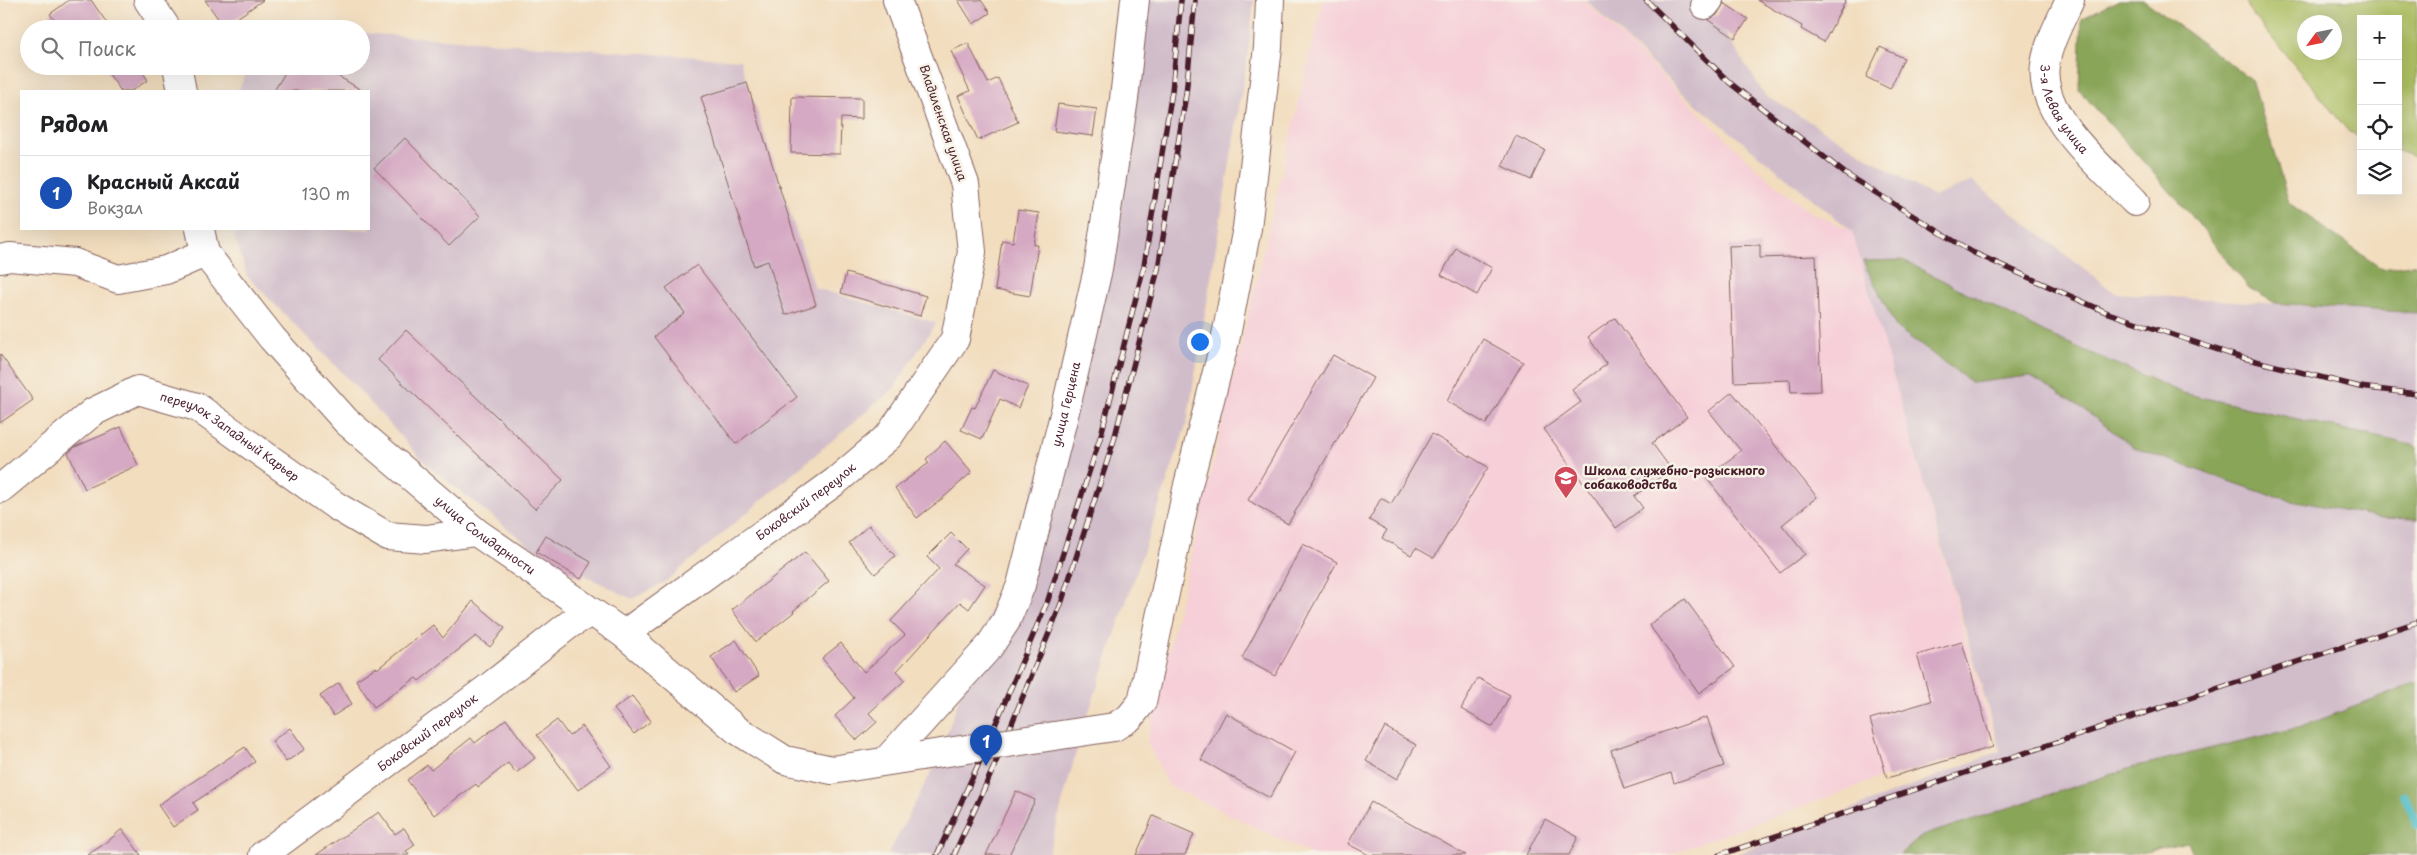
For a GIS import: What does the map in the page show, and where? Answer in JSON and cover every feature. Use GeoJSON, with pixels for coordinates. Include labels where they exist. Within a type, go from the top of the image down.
{"type":"FeatureCollection","features":[{"type":"Feature","properties":{"kind":"street"},"geometry":{"type":"LineString","coordinates":[[148,0],[161,20]]}},
{"type":"Feature","properties":{"kind":"street","name":"Владиленская улица"},"geometry":{"type":"LineString","coordinates":[[898,0],[965,184],[972,252],[955,339]]}},
{"type":"Feature","properties":{"kind":"street","name":"улица Герцена"},"geometry":{"type":"LineString","coordinates":[[886,762],[989,647],[1006,621],[1021,585],[1067,403],[1098,269],[1124,99],[1135,0]]}},
{"type":"Feature","properties":{"kind":"street"},"geometry":{"type":"LineString","coordinates":[[886,762],[1114,727],[1129,718],[1142,702],[1188,485],[1226,341],[1247,228],[1268,46],[1270,0]]}},
{"type":"Feature","properties":{"kind":"street","name":"3-я Левая улица"},"geometry":{"type":"LineString","coordinates":[[2070,0],[2045,64],[2046,91],[2054,113],[2081,145],[2135,202]]}},
{"type":"Feature","properties":{"kind":"street"},"geometry":{"type":"LineString","coordinates":[[179,75],[182,90]]}},
{"type":"Feature","properties":{"kind":"street"},"geometry":{"type":"LineString","coordinates":[[0,259],[10,257],[75,263],[118,279],[166,270],[203,241]]}},
{"type":"Feature","properties":{"kind":"street","name":"улица Солидарности"},"geometry":{"type":"LineString","coordinates":[[203,241],[272,338],[346,421],[476,532],[624,634],[737,730],[785,760],[832,770],[886,762]]}},
{"type":"Feature","properties":{"kind":"street","name":"Боковский переулок"},"geometry":{"type":"LineString","coordinates":[[624,634],[836,481],[889,436],[955,339]]}},
{"type":"Feature","properties":{"kind":"street","name":"переулок Западный Карьер"},"geometry":{"type":"LineString","coordinates":[[0,489],[93,412],[138,390],[198,407],[336,506],[387,536],[426,539],[476,532]]}},
{"type":"Feature","properties":{"kind":"street","name":"Боковский переулок"},"geometry":{"type":"LineString","coordinates":[[263,855],[488,688],[570,624],[591,612]]}},
{"type":"Feature","properties":{"kind":"shaded area"},"geometry":{"type":"Polygon","coordinates":[[[1136,0],[1254,0],[1249,47],[1187,423],[1080,738],[1048,855],[888,855],[937,761],[1065,400],[1136,0]]]}},
{"type":"Feature","properties":{"kind":"shaded area","name":"Школа служебно-розыскного собаководства"},"geometry":{"type":"Polygon","coordinates":[[[1323,0],[1584,0],[1757,169],[1810,212],[1855,232],[1993,737],[1668,855],[1313,855],[1168,785],[1147,742],[1323,0]]]}},
{"type":"Feature","properties":{"kind":"shaded area"},"geometry":{"type":"Polygon","coordinates":[[[1586,0],[1704,0],[1765,95],[1934,197],[1972,181],[2115,293],[2417,313],[2417,769],[2109,855],[1735,855],[2000,751],[1852,231],[1679,90],[1586,0]]]}},
{"type":"Feature","properties":{"kind":"shaded area"},"geometry":{"type":"Polygon","coordinates":[[[370,34],[740,60],[815,288],[936,323],[894,388],[665,582],[632,599],[536,551],[426,464],[356,387],[247,276],[232,230],[370,230],[370,90],[238,90],[245,75],[370,75],[370,34]]]}},
{"type":"Feature","properties":{"kind":"green space"},"geometry":{"type":"Polygon","coordinates":[[[2119,0],[2144,0],[2252,80],[2289,203],[2382,269],[2417,264],[2417,313],[2275,303],[2249,288],[2191,215],[2079,90],[2082,18],[2119,0]]]}},
{"type":"Feature","properties":{"kind":"green space"},"geometry":{"type":"Polygon","coordinates":[[[2246,0],[2417,0],[2417,158],[2402,152],[2402,15],[2357,15],[2357,135],[2349,132],[2249,10],[2246,0]]]}},
{"type":"Feature","properties":{"kind":"green space"},"geometry":{"type":"Polygon","coordinates":[[[1903,260],[2045,333],[2183,393],[2417,446],[2417,519],[2382,518],[2272,496],[2135,448],[2075,403],[2029,376],[1972,383],[1896,327],[1863,261],[1903,260]]]}},
{"type":"Feature","properties":{"kind":"green space"},"geometry":{"type":"Polygon","coordinates":[[[2417,683],[2417,855],[2193,855],[2188,842],[2127,855],[1900,855],[1922,836],[2137,766],[2301,727],[2417,683]]]}},
{"type":"Feature","properties":{"kind":"building"},"geometry":{"type":"Polygon","coordinates":[[[69,0],[91,0],[105,20],[54,20],[50,14],[69,0]]]}},
{"type":"Feature","properties":{"kind":"building"},"geometry":{"type":"Polygon","coordinates":[[[205,0],[263,0],[234,20],[219,20],[205,0]]]}},
{"type":"Feature","properties":{"kind":"building"},"geometry":{"type":"Polygon","coordinates":[[[958,0],[981,0],[990,13],[973,24],[958,0]]]}},
{"type":"Feature","properties":{"kind":"building"},"geometry":{"type":"Polygon","coordinates":[[[1757,0],[1846,0],[1824,42],[1801,29],[1802,26],[1757,0]]]}},
{"type":"Feature","properties":{"kind":"building"},"geometry":{"type":"Polygon","coordinates":[[[1724,3],[1748,19],[1735,38],[1708,20],[1717,15],[1724,3]]]}},
{"type":"Feature","properties":{"kind":"building"},"geometry":{"type":"Polygon","coordinates":[[[968,43],[988,83],[998,78],[1018,122],[978,140],[958,96],[970,91],[951,51],[968,43]]]}},
{"type":"Feature","properties":{"kind":"building"},"geometry":{"type":"Polygon","coordinates":[[[1880,47],[1904,58],[1890,89],[1866,77],[1880,47]]]}},
{"type":"Feature","properties":{"kind":"building"},"geometry":{"type":"Polygon","coordinates":[[[109,75],[144,75],[148,80],[133,90],[120,90],[109,75]]]}},
{"type":"Feature","properties":{"kind":"building"},"geometry":{"type":"Polygon","coordinates":[[[284,75],[336,75],[361,90],[275,90],[284,75]]]}},
{"type":"Feature","properties":{"kind":"building"},"geometry":{"type":"Polygon","coordinates":[[[747,83],[816,305],[785,315],[768,261],[754,266],[701,97],[747,83]]]}},
{"type":"Feature","properties":{"kind":"building"},"geometry":{"type":"Polygon","coordinates":[[[792,97],[862,98],[862,119],[841,118],[840,154],[791,153],[792,97]]]}},
{"type":"Feature","properties":{"kind":"building"},"geometry":{"type":"Polygon","coordinates":[[[1058,104],[1097,109],[1093,136],[1054,131],[1058,104]]]}},
{"type":"Feature","properties":{"kind":"building"},"geometry":{"type":"Polygon","coordinates":[[[1516,136],[1545,150],[1531,180],[1502,166],[1516,136]]]}},
{"type":"Feature","properties":{"kind":"building"},"geometry":{"type":"Polygon","coordinates":[[[405,138],[480,216],[449,246],[374,168],[405,138]]]}},
{"type":"Feature","properties":{"kind":"building"},"geometry":{"type":"Polygon","coordinates":[[[1018,210],[1039,213],[1034,245],[1038,245],[1030,296],[995,290],[1002,240],[1013,242],[1018,210]]]}},
{"type":"Feature","properties":{"kind":"building"},"geometry":{"type":"Polygon","coordinates":[[[1760,245],[1760,258],[1816,256],[1821,391],[1791,392],[1790,380],[1734,382],[1729,246],[1760,245]]]}},
{"type":"Feature","properties":{"kind":"building"},"geometry":{"type":"Polygon","coordinates":[[[1456,248],[1492,268],[1477,295],[1441,275],[1456,248]]]}},
{"type":"Feature","properties":{"kind":"building"},"geometry":{"type":"Polygon","coordinates":[[[697,265],[797,397],[736,444],[654,337],[685,313],[666,288],[697,265]]]}},
{"type":"Feature","properties":{"kind":"building"},"geometry":{"type":"Polygon","coordinates":[[[846,273],[926,296],[920,316],[841,293],[846,273]]]}},
{"type":"Feature","properties":{"kind":"building"},"geometry":{"type":"Polygon","coordinates":[[[1615,318],[1687,417],[1652,443],[1671,469],[1634,496],[1643,508],[1616,528],[1544,429],[1581,402],[1572,390],[1607,364],[1588,337],[1615,318]]]}},
{"type":"Feature","properties":{"kind":"building"},"geometry":{"type":"Polygon","coordinates":[[[406,330],[563,480],[535,509],[378,360],[406,330]]]}},
{"type":"Feature","properties":{"kind":"building"},"geometry":{"type":"Polygon","coordinates":[[[1483,339],[1523,362],[1486,424],[1447,401],[1483,339]]]}},
{"type":"Feature","properties":{"kind":"building"},"geometry":{"type":"Polygon","coordinates":[[[0,354],[33,400],[0,423],[0,354]]]}},
{"type":"Feature","properties":{"kind":"building"},"geometry":{"type":"Polygon","coordinates":[[[1333,355],[1373,378],[1288,524],[1248,500],[1333,355]]]}},
{"type":"Feature","properties":{"kind":"building"},"geometry":{"type":"Polygon","coordinates":[[[993,370],[1028,386],[1018,408],[1000,399],[982,439],[961,430],[972,407],[975,408],[993,370]]]}},
{"type":"Feature","properties":{"kind":"building"},"geometry":{"type":"Polygon","coordinates":[[[1732,392],[1817,497],[1782,525],[1805,554],[1780,573],[1706,477],[1741,451],[1709,411],[1732,392]]]}},
{"type":"Feature","properties":{"kind":"building"},"geometry":{"type":"Polygon","coordinates":[[[121,427],[138,465],[85,489],[68,453],[75,447],[121,427]]]}},
{"type":"Feature","properties":{"kind":"building"},"geometry":{"type":"Polygon","coordinates":[[[1432,434],[1488,467],[1434,558],[1416,548],[1411,555],[1382,538],[1387,530],[1369,520],[1381,498],[1391,504],[1432,434]]]}},
{"type":"Feature","properties":{"kind":"building"},"geometry":{"type":"Polygon","coordinates":[[[945,441],[972,472],[917,518],[895,488],[929,463],[926,459],[945,441]]]}},
{"type":"Feature","properties":{"kind":"building"},"geometry":{"type":"Polygon","coordinates":[[[869,525],[895,556],[875,574],[849,543],[869,525]]]}},
{"type":"Feature","properties":{"kind":"building"},"geometry":{"type":"Polygon","coordinates":[[[951,533],[967,549],[953,564],[985,585],[969,609],[960,602],[897,671],[905,680],[869,713],[877,722],[857,740],[835,716],[854,698],[822,658],[841,643],[864,672],[905,635],[891,621],[939,569],[927,557],[951,533]]]}},
{"type":"Feature","properties":{"kind":"building"},"geometry":{"type":"Polygon","coordinates":[[[546,536],[591,562],[581,579],[536,552],[546,536]]]}},
{"type":"Feature","properties":{"kind":"building"},"geometry":{"type":"Polygon","coordinates":[[[1303,544],[1337,562],[1275,676],[1242,658],[1303,544]]]}},
{"type":"Feature","properties":{"kind":"building"},"geometry":{"type":"Polygon","coordinates":[[[805,552],[829,581],[756,642],[732,610],[805,552]]]}},
{"type":"Feature","properties":{"kind":"building"},"geometry":{"type":"Polygon","coordinates":[[[1685,599],[1735,667],[1699,693],[1649,625],[1685,599]]]}},
{"type":"Feature","properties":{"kind":"building"},"geometry":{"type":"Polygon","coordinates":[[[473,601],[505,628],[490,647],[476,636],[419,681],[416,678],[374,707],[356,680],[376,667],[377,669],[433,625],[443,638],[473,601]]]}},
{"type":"Feature","properties":{"kind":"building"},"geometry":{"type":"Polygon","coordinates":[[[736,640],[759,676],[734,692],[711,657],[736,640]]]}},
{"type":"Feature","properties":{"kind":"building"},"geometry":{"type":"Polygon","coordinates":[[[1962,642],[1993,747],[1887,778],[1870,719],[1931,701],[1917,655],[1962,642]]]}},
{"type":"Feature","properties":{"kind":"building"},"geometry":{"type":"Polygon","coordinates":[[[1478,678],[1510,695],[1493,727],[1461,709],[1478,678]]]}},
{"type":"Feature","properties":{"kind":"building"},"geometry":{"type":"Polygon","coordinates":[[[339,683],[352,704],[333,716],[320,696],[339,683]]]}},
{"type":"Feature","properties":{"kind":"building"},"geometry":{"type":"Polygon","coordinates":[[[632,696],[651,721],[634,734],[614,709],[632,696]]]}},
{"type":"Feature","properties":{"kind":"building"},"geometry":{"type":"Polygon","coordinates":[[[1226,713],[1295,752],[1270,798],[1201,760],[1226,713]]]}},
{"type":"Feature","properties":{"kind":"building"},"geometry":{"type":"Polygon","coordinates":[[[1707,717],[1724,766],[1674,783],[1671,773],[1624,789],[1611,750],[1707,717]]]}},
{"type":"Feature","properties":{"kind":"building"},"geometry":{"type":"Polygon","coordinates":[[[506,719],[535,758],[516,773],[508,763],[478,787],[476,784],[434,815],[407,780],[427,765],[431,770],[471,738],[475,743],[506,719]]]}},
{"type":"Feature","properties":{"kind":"building"},"geometry":{"type":"Polygon","coordinates":[[[557,720],[569,736],[582,726],[611,766],[578,790],[537,735],[557,720]]]}},
{"type":"Feature","properties":{"kind":"building"},"geometry":{"type":"Polygon","coordinates":[[[1385,727],[1416,745],[1397,779],[1366,761],[1385,727]]]}},
{"type":"Feature","properties":{"kind":"building"},"geometry":{"type":"Polygon","coordinates":[[[290,728],[305,749],[286,762],[272,741],[290,728]]]}},
{"type":"Feature","properties":{"kind":"building"},"geometry":{"type":"Polygon","coordinates":[[[245,747],[255,762],[193,803],[198,810],[173,827],[158,805],[245,747]]]}},
{"type":"Feature","properties":{"kind":"building"},"geometry":{"type":"Polygon","coordinates":[[[1016,791],[1035,800],[1009,855],[986,855],[1016,791]]]}},
{"type":"Feature","properties":{"kind":"building"},"geometry":{"type":"Polygon","coordinates":[[[1371,802],[1466,855],[1369,855],[1348,844],[1371,802]]]}},
{"type":"Feature","properties":{"kind":"building"},"geometry":{"type":"Polygon","coordinates":[[[379,812],[395,834],[404,828],[415,845],[406,851],[409,855],[316,855],[379,812]]]}},
{"type":"Feature","properties":{"kind":"building"},"geometry":{"type":"Polygon","coordinates":[[[1153,816],[1194,834],[1185,855],[1136,855],[1153,816]]]}},
{"type":"Feature","properties":{"kind":"building"},"geometry":{"type":"Polygon","coordinates":[[[1545,819],[1578,837],[1569,855],[1526,855],[1545,819]]]}},
{"type":"Feature","properties":{"kind":"building"},"geometry":{"type":"Polygon","coordinates":[[[122,829],[141,855],[87,855],[106,843],[122,829]]]}},
{"type":"Feature","properties":{"kind":"waterway"},"geometry":{"type":"LineString","coordinates":[[2404,795],[2417,825]]}},
{"type":"Feature","properties":{"kind":"railway"},"geometry":{"type":"LineString","coordinates":[[937,855],[979,763],[1048,600],[1101,435],[1144,266],[1172,91],[1181,0]]}},
{"type":"Feature","properties":{"kind":"railway"},"geometry":{"type":"LineString","coordinates":[[954,855],[993,769],[1061,604],[1114,440],[1158,269],[1186,94],[1195,0]]}},
{"type":"Feature","properties":{"kind":"railway"},"geometry":{"type":"LineString","coordinates":[[1646,0],[1730,83],[1847,175],[1972,252],[2108,313],[2236,356],[2360,387],[2417,394]]}},
{"type":"Feature","properties":{"kind":"railway"},"geometry":{"type":"LineString","coordinates":[[1719,855],[2417,622]]}},
{"type":"Feature","properties":{"kind":"place","name":"Школа служебно-розыскного собаководства"},"geometry":{"type":"Point","coordinates":[1566,499]}},
{"type":"Feature","properties":{"kind":"place","name":"Красный Аксай"},"geometry":{"type":"Point","coordinates":[986,766]}}]}
